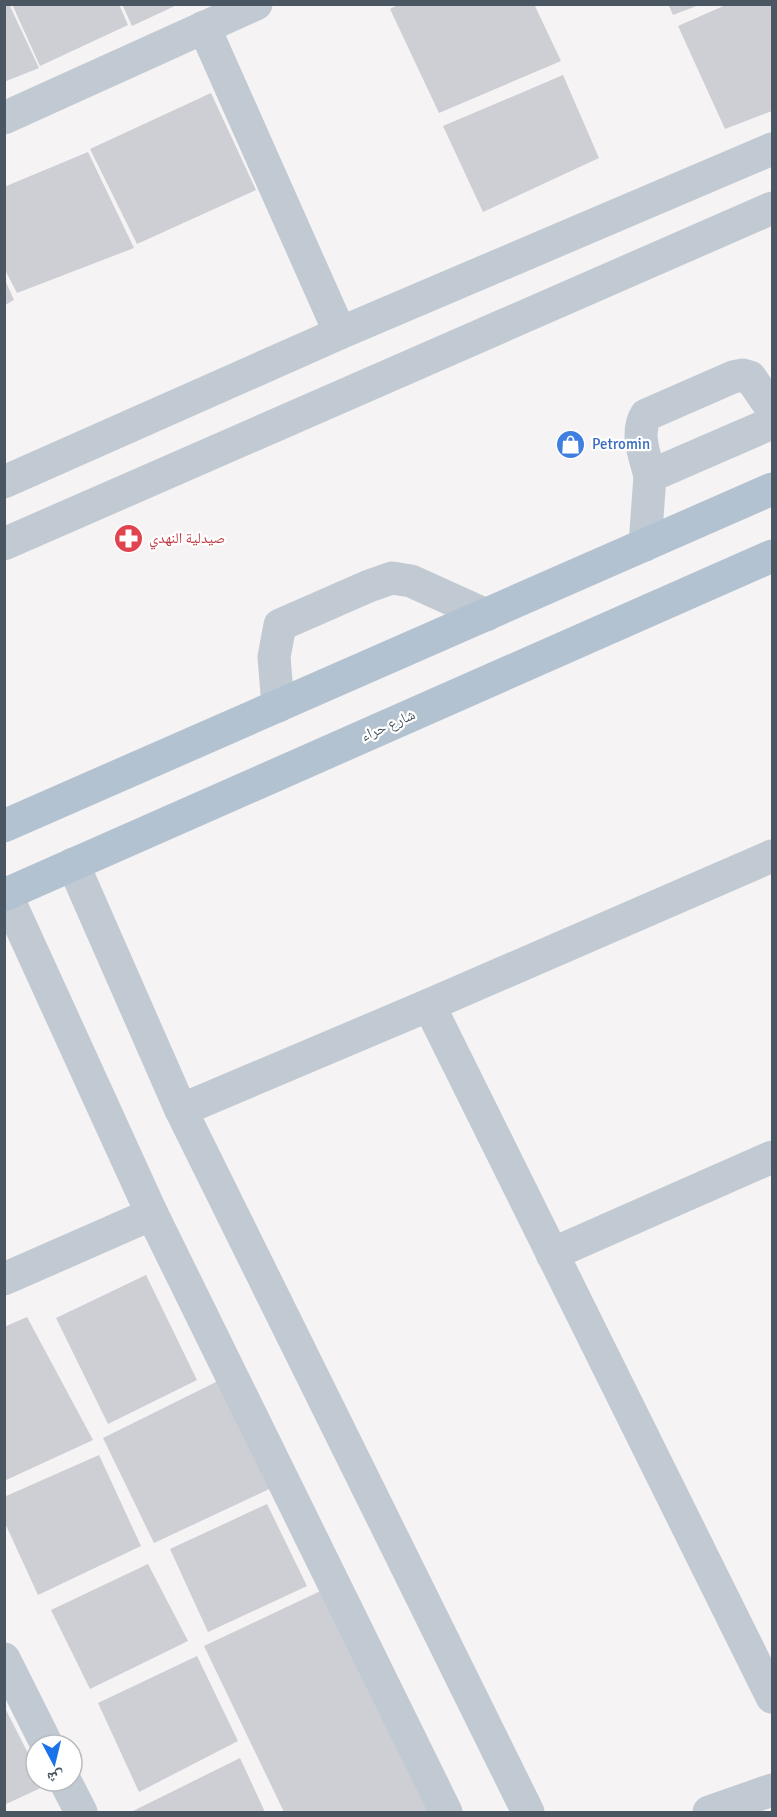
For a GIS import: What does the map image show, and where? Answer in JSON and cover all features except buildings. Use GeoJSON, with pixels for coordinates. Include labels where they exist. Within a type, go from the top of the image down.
{"type":"FeatureCollection","features":[{"type":"Feature","properties":{"kind":"main road"},"geometry":{"type":"LineString","coordinates":[[4,826],[772,489]]}},
{"type":"Feature","properties":{"kind":"main road","name":"شارع حراء"},"geometry":{"type":"LineString","coordinates":[[5,894],[772,556]]}},
{"type":"Feature","properties":{"kind":"street"},"geometry":{"type":"LineString","coordinates":[[4,118],[256,4]]}},
{"type":"Feature","properties":{"kind":"street"},"geometry":{"type":"LineString","coordinates":[[204,27],[340,333]]}},
{"type":"Feature","properties":{"kind":"street"},"geometry":{"type":"LineString","coordinates":[[4,482],[340,333],[762,154],[772,199]]}},
{"type":"Feature","properties":{"kind":"street"},"geometry":{"type":"LineString","coordinates":[[4,544],[772,208]]}},
{"type":"Feature","properties":{"kind":"street"},"geometry":{"type":"LineString","coordinates":[[645,545],[650,476],[640,435],[640,425],[646,415],[733,377],[743,375],[750,377],[772,409]]}},
{"type":"Feature","properties":{"kind":"street"},"geometry":{"type":"LineString","coordinates":[[650,476],[772,423]]}},
{"type":"Feature","properties":{"kind":"street"},"geometry":{"type":"LineString","coordinates":[[278,706],[274,657],[280,625],[369,586],[393,578],[411,581],[486,615]]}},
{"type":"Feature","properties":{"kind":"street"},"geometry":{"type":"LineString","coordinates":[[182,1110],[772,856]]}},
{"type":"Feature","properties":{"kind":"street"},"geometry":{"type":"LineString","coordinates":[[73,864],[182,1110],[528,1812]]}},
{"type":"Feature","properties":{"kind":"street"},"geometry":{"type":"LineString","coordinates":[[5,894],[152,1214],[446,1812]]}},
{"type":"Feature","properties":{"kind":"street"},"geometry":{"type":"LineString","coordinates":[[429,1005],[772,1697]]}},
{"type":"Feature","properties":{"kind":"street"},"geometry":{"type":"LineString","coordinates":[[552,1254],[772,1158]]}},
{"type":"Feature","properties":{"kind":"street"},"geometry":{"type":"LineString","coordinates":[[4,1279],[152,1214]]}},
{"type":"Feature","properties":{"kind":"street"},"geometry":{"type":"LineString","coordinates":[[4,1659],[41,1733]]}},
{"type":"Feature","properties":{"kind":"street"},"geometry":{"type":"LineString","coordinates":[[709,1812],[772,1790]]}},
{"type":"Feature","properties":{"kind":"street"},"geometry":{"type":"LineString","coordinates":[[72,1793],[81,1812]]}},
{"type":"Feature","properties":{"kind":"place","name":"Petromin"},"geometry":{"type":"Point","coordinates":[571,444]}},
{"type":"Feature","properties":{"kind":"place","name":"صيدلية النهدي"},"geometry":{"type":"Point","coordinates":[128,538]}}]}
